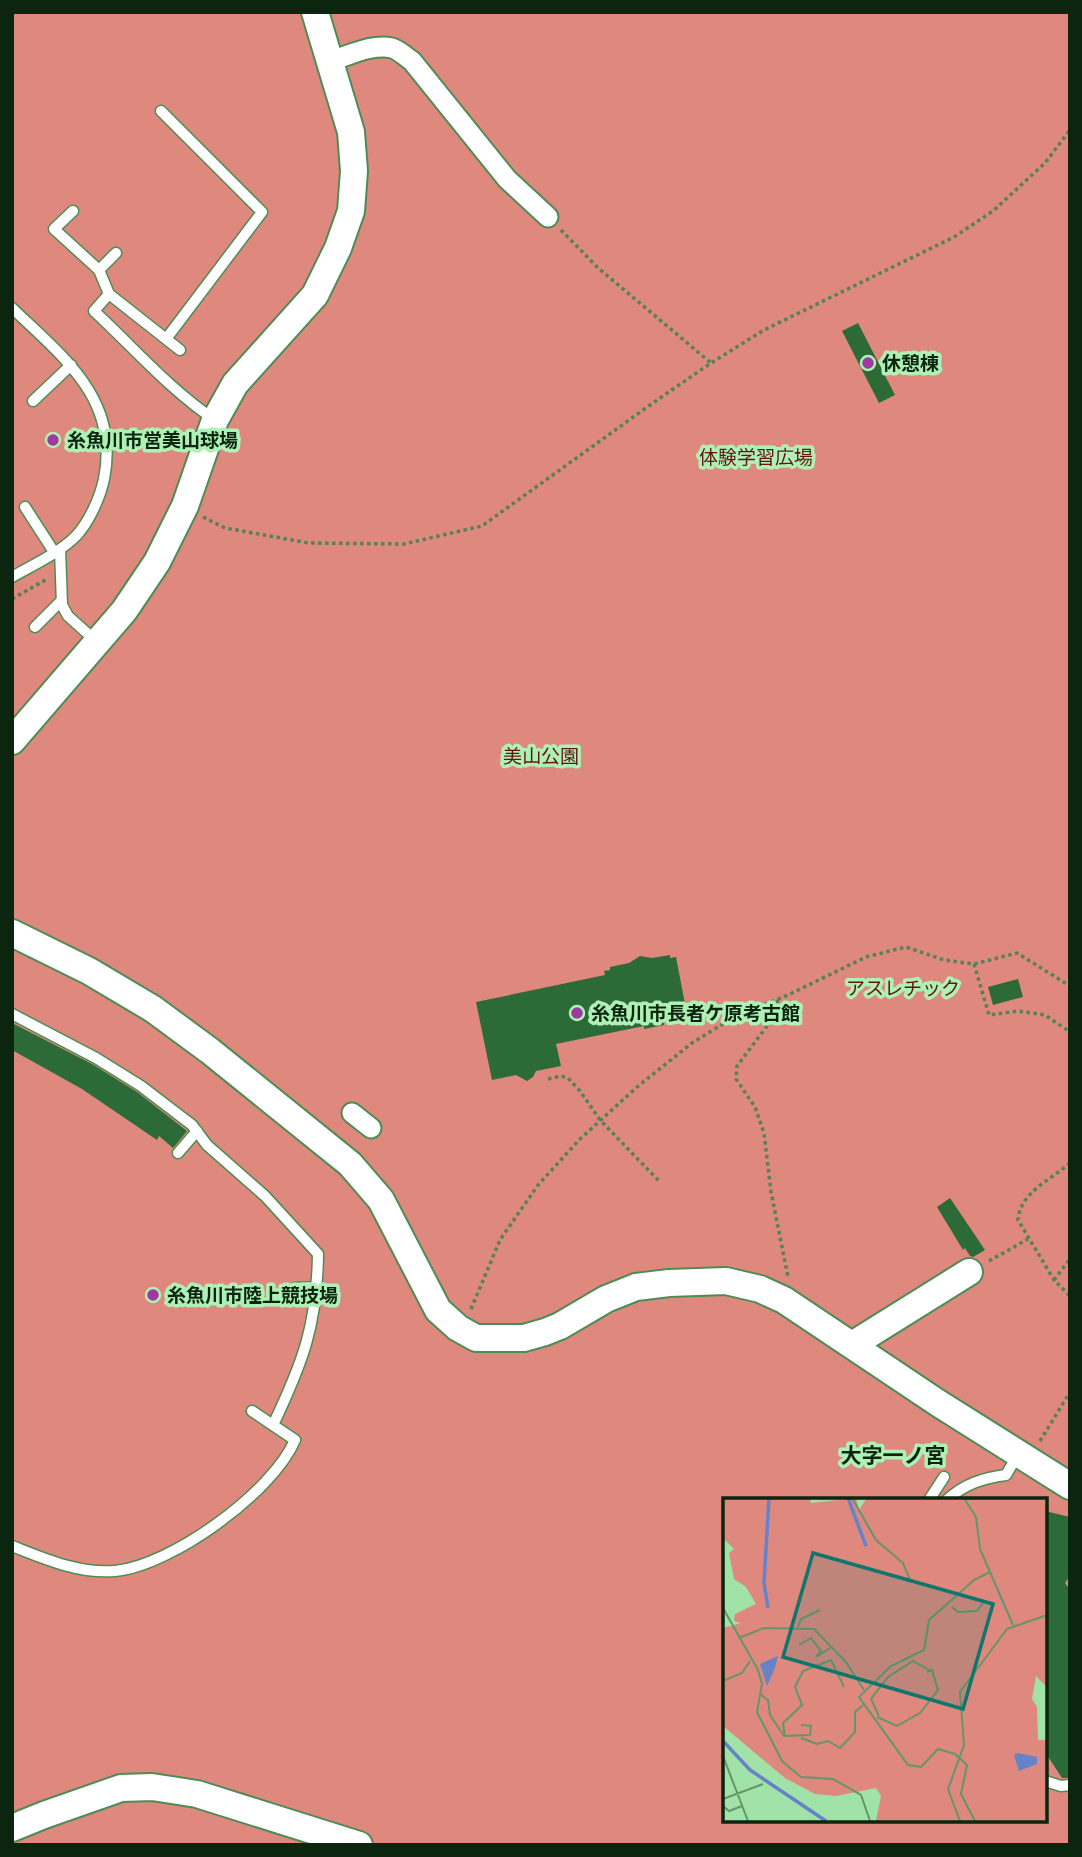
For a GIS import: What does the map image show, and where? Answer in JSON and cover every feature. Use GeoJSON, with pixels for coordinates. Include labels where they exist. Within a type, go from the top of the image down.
{"type":"FeatureCollection","features":[{"type":"Feature","properties":{"kind":"street"},"geometry":{"type":"LineString","coordinates":[[12,741],[124,611],[157,562],[185,506],[215,420],[235,384],[315,295],[338,248],[351,211],[354,171],[351,132],[315,12]]}},
{"type":"Feature","properties":{"kind":"street"},"geometry":{"type":"LineString","coordinates":[[330,61],[382,48],[393,48],[412,61],[507,179],[548,217]]}},
{"type":"Feature","properties":{"kind":"street"},"geometry":{"type":"LineString","coordinates":[[12,933],[89,971],[153,1009],[210,1051],[350,1164],[381,1200],[438,1310],[458,1328],[476,1338],[524,1338],[560,1326],[606,1299],[636,1287],[726,1281],[760,1289],[784,1300],[938,1403],[1070,1486]]}},
{"type":"Feature","properties":{"kind":"street"},"geometry":{"type":"LineString","coordinates":[[352,1113],[371,1128]]}},
{"type":"Feature","properties":{"kind":"street"},"geometry":{"type":"LineString","coordinates":[[852,1345],[969,1272]]}},
{"type":"Feature","properties":{"kind":"street"},"geometry":{"type":"LineString","coordinates":[[12,1828],[121,1788],[152,1787],[197,1794],[359,1845]]}},
{"type":"Feature","properties":{"kind":"lane"},"geometry":{"type":"LineString","coordinates":[[161,111],[262,212],[166,339]]}},
{"type":"Feature","properties":{"kind":"lane"},"geometry":{"type":"LineString","coordinates":[[73,211],[54,229],[99,270],[109,294],[180,350]]}},
{"type":"Feature","properties":{"kind":"lane"},"geometry":{"type":"LineString","coordinates":[[99,270],[116,253]]}},
{"type":"Feature","properties":{"kind":"lane"},"geometry":{"type":"LineString","coordinates":[[109,294],[94,311],[149,366],[192,404],[215,420]]}},
{"type":"Feature","properties":{"kind":"lane"},"geometry":{"type":"LineString","coordinates":[[12,308],[87,384],[105,428],[107,465],[103,486],[92,511],[76,535],[57,550],[12,577]]}},
{"type":"Feature","properties":{"kind":"lane"},"geometry":{"type":"LineString","coordinates":[[33,401],[71,365]]}},
{"type":"Feature","properties":{"kind":"lane"},"geometry":{"type":"LineString","coordinates":[[25,507],[57,550],[61,601],[68,616],[97,643]]}},
{"type":"Feature","properties":{"kind":"lane"},"geometry":{"type":"LineString","coordinates":[[36,627],[61,601]]}},
{"type":"Feature","properties":{"kind":"lane"},"geometry":{"type":"LineString","coordinates":[[12,1014],[96,1058],[141,1086],[192,1125],[207,1145],[265,1196],[318,1254],[318,1287],[310,1336],[298,1371],[273,1425]]}},
{"type":"Feature","properties":{"kind":"lane"},"geometry":{"type":"LineString","coordinates":[[178,1153],[197,1131]]}},
{"type":"Feature","properties":{"kind":"lane"},"geometry":{"type":"LineString","coordinates":[[295,1288],[318,1287]]}},
{"type":"Feature","properties":{"kind":"lane"},"geometry":{"type":"LineString","coordinates":[[12,1546],[79,1569],[97,1571],[116,1571],[139,1566],[175,1551],[233,1512],[290,1454],[295,1440],[252,1411]]}},
{"type":"Feature","properties":{"kind":"lane"},"geometry":{"type":"LineString","coordinates":[[949,1498],[961,1488],[978,1480],[1006,1475],[1025,1456]]}},
{"type":"Feature","properties":{"kind":"lane"},"geometry":{"type":"LineString","coordinates":[[930,1498],[944,1478]]}},
{"type":"Feature","properties":{"kind":"lane"},"geometry":{"type":"LineString","coordinates":[[1047,1782],[1061,1786],[1070,1785]]}},
{"type":"Feature","properties":{"kind":"path"},"geometry":{"type":"LineString","coordinates":[[185,506],[225,528],[309,543],[404,544],[482,526],[711,363],[764,330],[954,237],[993,211],[1045,163],[1070,130]]}},
{"type":"Feature","properties":{"kind":"path"},"geometry":{"type":"LineString","coordinates":[[548,217],[597,267],[711,363]]}},
{"type":"Feature","properties":{"kind":"path"},"geometry":{"type":"LineString","coordinates":[[12,599],[60,571]]}},
{"type":"Feature","properties":{"kind":"path"},"geometry":{"type":"LineString","coordinates":[[458,1328],[470,1312],[500,1240],[538,1185],[579,1140],[637,1087],[692,1043],[734,1017],[778,1000],[866,957],[906,947],[944,960],[974,964],[1017,953],[1070,986]]}},
{"type":"Feature","properties":{"kind":"path"},"geometry":{"type":"LineString","coordinates":[[974,964],[989,1015],[1007,1011],[1045,1015],[1069,1029]]}},
{"type":"Feature","properties":{"kind":"path"},"geometry":{"type":"LineString","coordinates":[[778,1000],[770,1022],[737,1066],[736,1079],[755,1107],[764,1133],[771,1192],[785,1257],[788,1286]]}},
{"type":"Feature","properties":{"kind":"path"},"geometry":{"type":"LineString","coordinates":[[548,1079],[561,1076],[568,1078],[600,1120],[660,1182]]}},
{"type":"Feature","properties":{"kind":"path"},"geometry":{"type":"LineString","coordinates":[[1070,1163],[1024,1200],[1018,1209],[1018,1220],[1028,1239],[1054,1280],[1070,1296]]}},
{"type":"Feature","properties":{"kind":"path"},"geometry":{"type":"LineString","coordinates":[[969,1272],[1028,1239]]}},
{"type":"Feature","properties":{"kind":"path"},"geometry":{"type":"LineString","coordinates":[[1054,1280],[1070,1259]]}},
{"type":"Feature","properties":{"kind":"path"},"geometry":{"type":"LineString","coordinates":[[1025,1456],[1070,1392]]}},
{"type":"Feature","properties":{"kind":"green space","name":"美山公園"},"geometry":{"type":"Polygon","coordinates":[[[12,12],[1070,12],[1070,1845],[12,1845],[12,12]]]}},
{"type":"Feature","properties":{"kind":"building","name":"休憩棟"},"geometry":{"type":"Polygon","coordinates":[[[858,323],[895,395],[879,403],[842,331],[858,323]]]}},
{"type":"Feature","properties":{"kind":"building"},"geometry":{"type":"Polygon","coordinates":[[[670,955],[670,958],[676,957],[685,1004],[661,1010],[664,1025],[644,1029],[644,1026],[556,1044],[561,1066],[536,1071],[527,1081],[516,1075],[492,1080],[476,1002],[605,975],[604,971],[610,970],[610,967],[629,963],[640,956],[652,958],[670,955]]]}},
{"type":"Feature","properties":{"kind":"building"},"geometry":{"type":"Polygon","coordinates":[[[1018,979],[1023,997],[993,1005],[988,987],[1018,979]]]}},
{"type":"Feature","properties":{"kind":"building"},"geometry":{"type":"Polygon","coordinates":[[[12,1023],[92,1064],[137,1092],[187,1131],[173,1148],[159,1136],[157,1140],[82,1089],[12,1050],[12,1023]]]}},
{"type":"Feature","properties":{"kind":"building"},"geometry":{"type":"Polygon","coordinates":[[[950,1198],[985,1250],[973,1257],[965,1248],[963,1250],[937,1207],[950,1198]]]}},
{"type":"Feature","properties":{"kind":"building"},"geometry":{"type":"Polygon","coordinates":[[[1047,1511],[1070,1517],[1070,1576],[1065,1583],[1070,1590],[1070,1778],[1062,1778],[1047,1755],[1047,1511]]]}},
{"type":"Feature","properties":{"kind":"place","name":"休憩棟"},"geometry":{"type":"Point","coordinates":[868,363]}},
{"type":"Feature","properties":{"kind":"place","name":"糸魚川市営美山球場"},"geometry":{"type":"Point","coordinates":[53,440]}},
{"type":"Feature","properties":{"kind":"place","name":"糸魚川市長者ケ原考古館"},"geometry":{"type":"Point","coordinates":[577,1013]}},
{"type":"Feature","properties":{"kind":"place","name":"糸魚川市陸上競技場"},"geometry":{"type":"Point","coordinates":[153,1295]}},
{"type":"Feature","properties":{"kind":"district","name":"大字一ノ宮"},"geometry":{"type":"Point","coordinates":[893,1455]}},
{"type":"Feature","properties":{"kind":"park label","name":"体験学習広場"},"geometry":{"type":"Point","coordinates":[756,457]}},
{"type":"Feature","properties":{"kind":"park label","name":"アスレチック"},"geometry":{"type":"Point","coordinates":[903,988]}}]}
